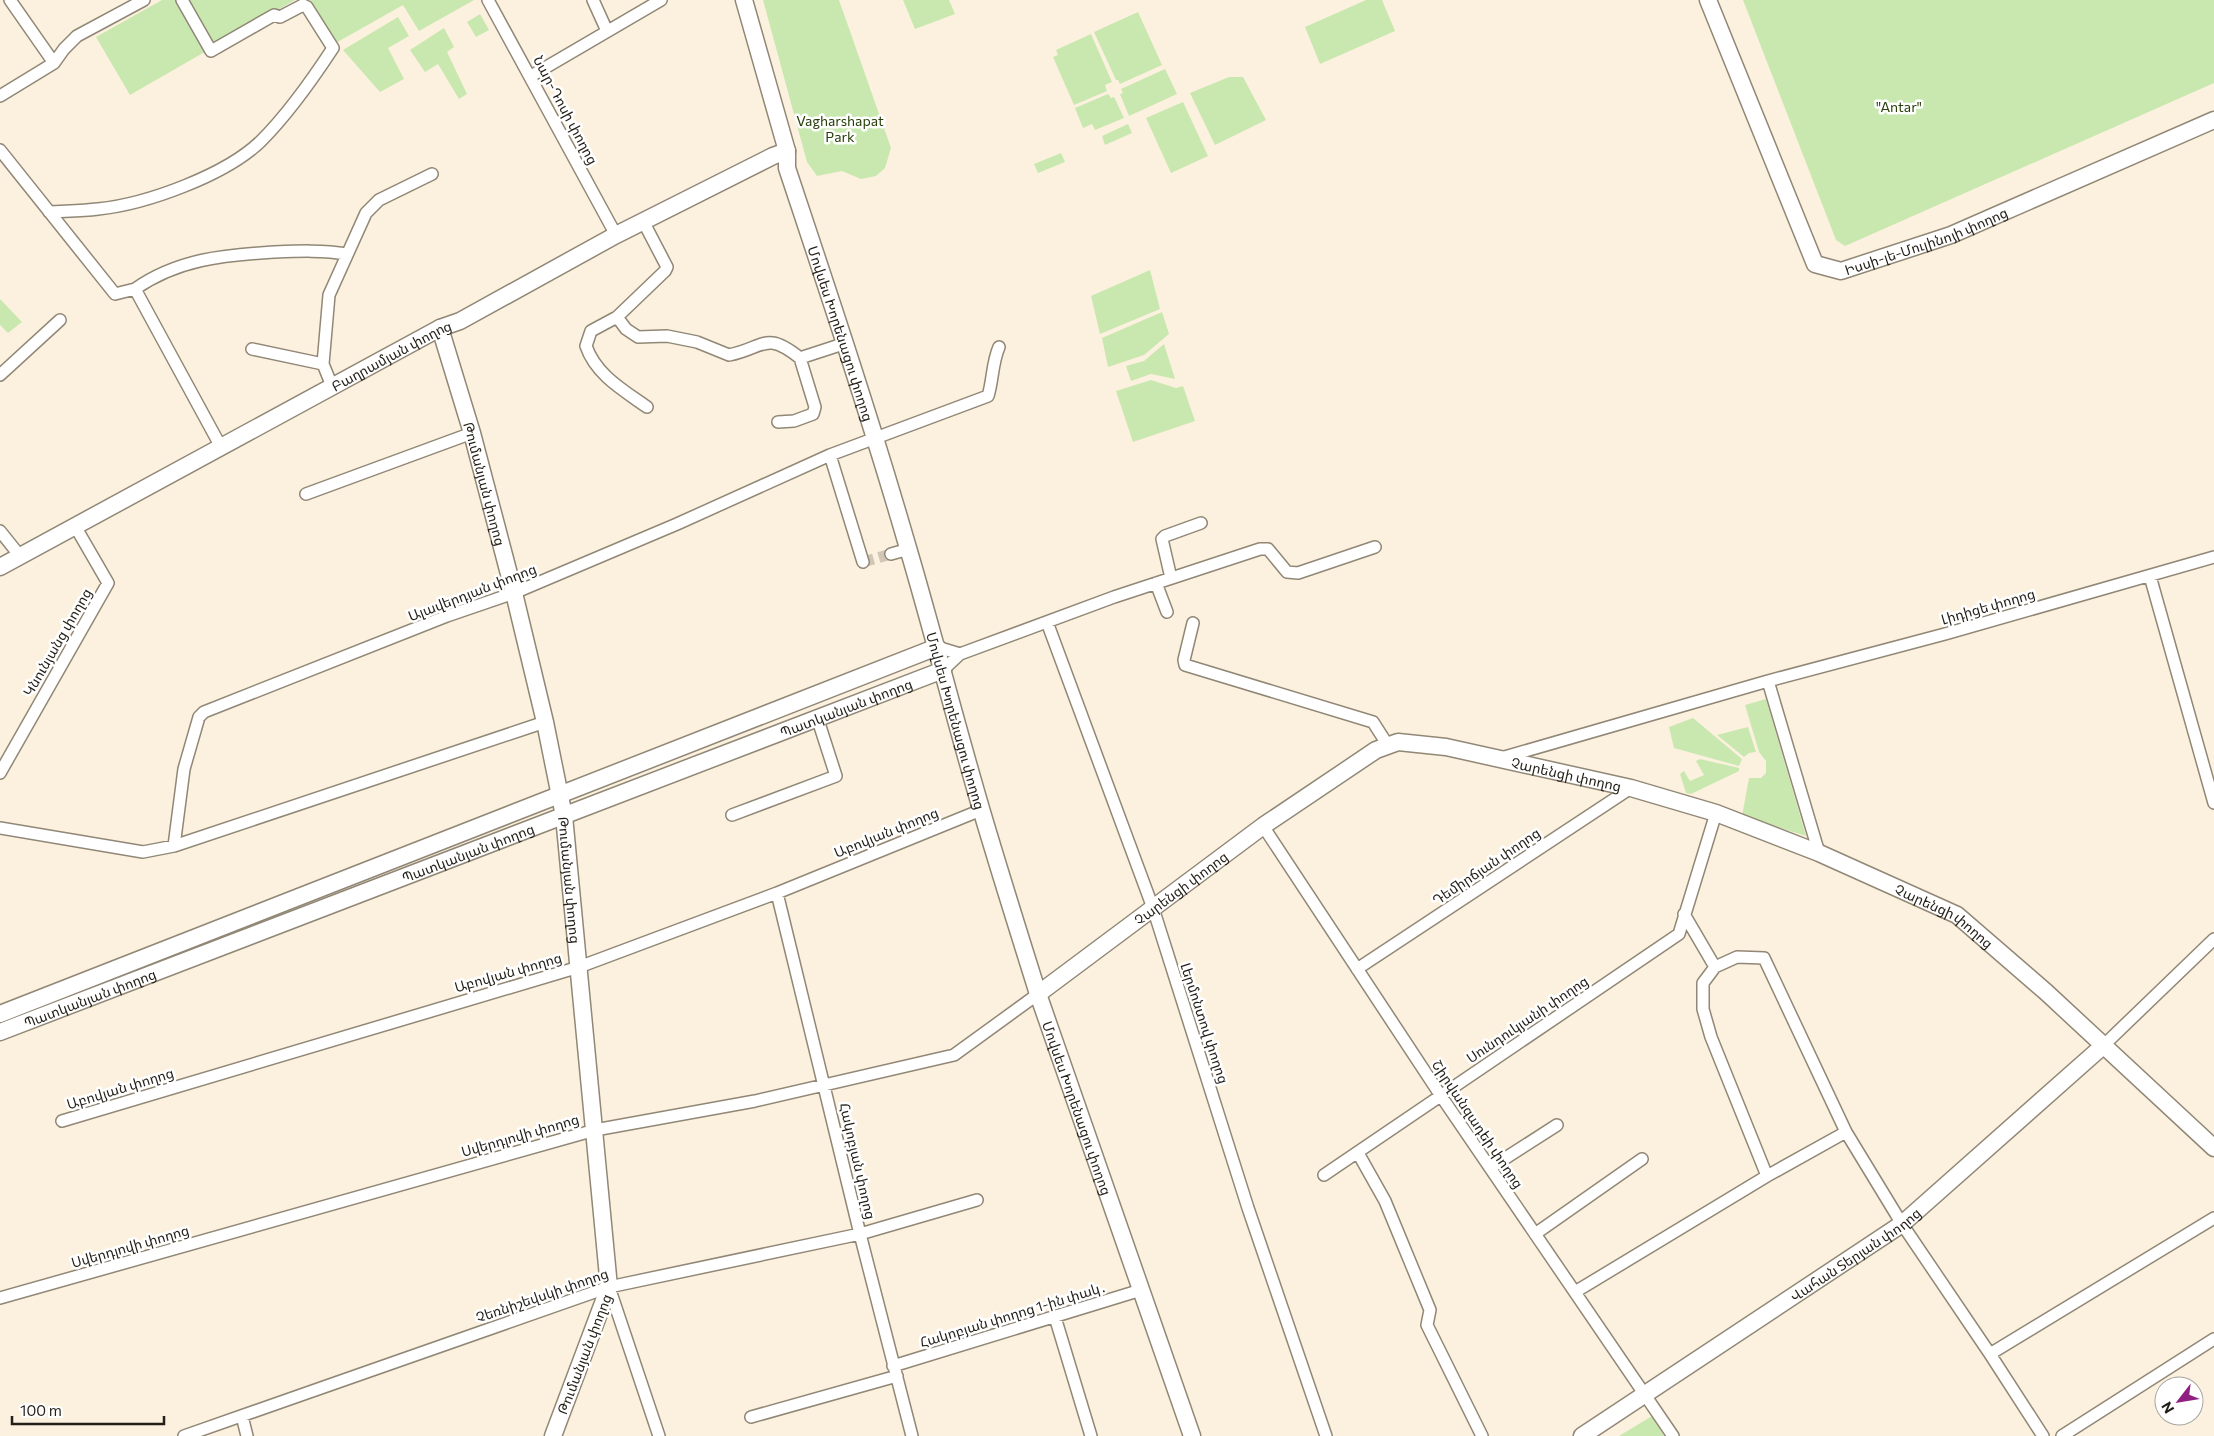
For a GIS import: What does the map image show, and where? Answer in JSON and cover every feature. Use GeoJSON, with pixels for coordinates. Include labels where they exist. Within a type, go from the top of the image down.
{"type":"FeatureCollection","features":[{"type":"Feature","properties":{"kind":"main road","name":"Մովսես Խորենացու փողոց"},"geometry":{"type":"LineString","coordinates":[[744,0],[786,151],[787,168],[846,343],[875,437],[909,549],[981,810],[1038,994],[1192,1436]]}},
{"type":"Feature","properties":{"kind":"main road","name":"Իսսի-լե-Մուլինոյի փողոց"},"geometry":{"type":"LineString","coordinates":[[1708,0],[1815,264],[1841,271],[1951,235],[2214,120]]}},
{"type":"Feature","properties":{"kind":"main road","name":"Բաղրամյան փողոց"},"geometry":{"type":"LineString","coordinates":[[0,567],[440,328],[460,321],[616,235],[772,156],[786,151]]}},
{"type":"Feature","properties":{"kind":"main road","name":"Թումանյան փողոց"},"geometry":{"type":"LineString","coordinates":[[440,328],[472,433],[545,722],[564,816],[580,967],[610,1287],[552,1436]]}},
{"type":"Feature","properties":{"kind":"main road","name":"Պատկանյան փողոց"},"geometry":{"type":"LineString","coordinates":[[0,1014],[936,647]]}},
{"type":"Feature","properties":{"kind":"main road","name":"Պատկանյան փողոց"},"geometry":{"type":"LineString","coordinates":[[0,1032],[943,670]]}},
{"type":"Feature","properties":{"kind":"main road","name":"Չարենցի փողոց"},"geometry":{"type":"LineString","coordinates":[[1038,994],[1263,826],[1387,744],[1398,742],[1446,747],[1631,788],[1716,813],[1820,853],[1957,915],[2104,1045],[2214,1148]]}},
{"type":"Feature","properties":{"kind":"main road"},"geometry":{"type":"LineString","coordinates":[[78,984],[84,1000]]}},
{"type":"Feature","properties":{"kind":"main road","name":"Վահան Տերյան փողոց"},"geometry":{"type":"LineString","coordinates":[[1582,1436],[1902,1224],[2104,1045]]}},
{"type":"Feature","properties":{"kind":"street"},"geometry":{"type":"LineString","coordinates":[[10,0],[54,63]]}},
{"type":"Feature","properties":{"kind":"street"},"geometry":{"type":"LineString","coordinates":[[0,96],[54,63],[64,48],[77,36],[144,0]]}},
{"type":"Feature","properties":{"kind":"street"},"geometry":{"type":"LineString","coordinates":[[49,212],[100,209],[150,197],[191,183],[232,163],[261,141],[312,80],[333,48],[307,7],[299,6],[280,17],[274,15],[211,51],[182,0]]}},
{"type":"Feature","properties":{"kind":"street","name":"Նար-Դոսի փողոց"},"geometry":{"type":"LineString","coordinates":[[488,0],[616,235]]}},
{"type":"Feature","properties":{"kind":"street"},"geometry":{"type":"LineString","coordinates":[[593,0],[607,31]]}},
{"type":"Feature","properties":{"kind":"street"},"geometry":{"type":"LineString","coordinates":[[531,76],[661,0]]}},
{"type":"Feature","properties":{"kind":"street"},"geometry":{"type":"LineString","coordinates":[[0,150],[115,294],[135,289],[146,281],[188,264],[225,255],[327,250],[347,254]]}},
{"type":"Feature","properties":{"kind":"street"},"geometry":{"type":"LineString","coordinates":[[332,386],[323,364],[329,295],[366,213],[379,200],[432,174]]}},
{"type":"Feature","properties":{"kind":"street"},"geometry":{"type":"LineString","coordinates":[[643,221],[667,267],[617,317],[591,331],[586,346],[592,359],[608,378],[647,407]]}},
{"type":"Feature","properties":{"kind":"street"},"geometry":{"type":"LineString","coordinates":[[135,289],[220,447]]}},
{"type":"Feature","properties":{"kind":"street"},"geometry":{"type":"LineString","coordinates":[[617,317],[626,329],[638,337],[667,336],[697,342],[728,356],[768,341],[787,348],[800,358],[815,407],[813,414],[794,421],[778,422]]}},
{"type":"Feature","properties":{"kind":"street"},"geometry":{"type":"LineString","coordinates":[[0,375],[60,320]]}},
{"type":"Feature","properties":{"kind":"street"},"geometry":{"type":"LineString","coordinates":[[800,358],[846,343]]}},
{"type":"Feature","properties":{"kind":"street","name":"Ալավերդյան փողոց"},"geometry":{"type":"LineString","coordinates":[[174,846],[184,769],[196,726],[204,712],[447,616],[514,594],[677,524],[830,455],[988,396],[991,386],[993,361],[999,346]]}},
{"type":"Feature","properties":{"kind":"street"},"geometry":{"type":"LineString","coordinates":[[252,349],[323,364]]}},
{"type":"Feature","properties":{"kind":"street"},"geometry":{"type":"LineString","coordinates":[[306,494],[472,433]]}},
{"type":"Feature","properties":{"kind":"street"},"geometry":{"type":"LineString","coordinates":[[830,455],[863,562]]}},
{"type":"Feature","properties":{"kind":"street"},"geometry":{"type":"LineString","coordinates":[[1171,578],[1162,540],[1165,536],[1201,523]]}},
{"type":"Feature","properties":{"kind":"street","name":"Կնունյանց փողոց"},"geometry":{"type":"LineString","coordinates":[[0,773],[108,583],[75,526]]}},
{"type":"Feature","properties":{"kind":"street"},"geometry":{"type":"LineString","coordinates":[[0,531],[20,556]]}},
{"type":"Feature","properties":{"kind":"street","name":"Պատկանյան փողոց"},"geometry":{"type":"LineString","coordinates":[[943,670],[960,654],[1156,583],[1260,549],[1268,549],[1287,572],[1298,573],[1375,547]]}},
{"type":"Feature","properties":{"kind":"street"},"geometry":{"type":"LineString","coordinates":[[891,554],[909,549]]}},
{"type":"Feature","properties":{"kind":"street","name":"Լիդիցե փողոց"},"geometry":{"type":"LineString","coordinates":[[1501,758],[1610,725],[2214,557]]}},
{"type":"Feature","properties":{"kind":"street"},"geometry":{"type":"LineString","coordinates":[[2150,576],[2214,803]]}},
{"type":"Feature","properties":{"kind":"street"},"geometry":{"type":"LineString","coordinates":[[1156,583],[1167,612]]}},
{"type":"Feature","properties":{"kind":"street","name":"Լերմոնտով փողոց"},"geometry":{"type":"LineString","coordinates":[[1047,622],[1152,908],[1248,1208],[1326,1436]]}},
{"type":"Feature","properties":{"kind":"street"},"geometry":{"type":"LineString","coordinates":[[1193,624],[1184,660],[1185,665],[1373,722],[1387,744]]}},
{"type":"Feature","properties":{"kind":"street"},"geometry":{"type":"LineString","coordinates":[[936,647],[960,654]]}},
{"type":"Feature","properties":{"kind":"street"},"geometry":{"type":"LineString","coordinates":[[1768,681],[1820,853]]}},
{"type":"Feature","properties":{"kind":"street"},"geometry":{"type":"LineString","coordinates":[[732,814],[836,776],[817,717]]}},
{"type":"Feature","properties":{"kind":"street"},"geometry":{"type":"LineString","coordinates":[[0,828],[142,852],[174,846],[545,722]]}},
{"type":"Feature","properties":{"kind":"street","name":"Դեմիրճյան փողոց"},"geometry":{"type":"LineString","coordinates":[[1357,970],[1631,788]]}},
{"type":"Feature","properties":{"kind":"street","name":"Աբովյան փողոց"},"geometry":{"type":"LineString","coordinates":[[62,1121],[580,967],[777,893],[981,810]]}},
{"type":"Feature","properties":{"kind":"street","name":"Սունդուկյանի փողոց"},"geometry":{"type":"LineString","coordinates":[[1324,1175],[1679,934],[1716,813]]}},
{"type":"Feature","properties":{"kind":"street","name":"Շիրվանզադեի փողոց"},"geometry":{"type":"LineString","coordinates":[[1263,826],[1441,1096],[1673,1436]]}},
{"type":"Feature","properties":{"kind":"street","name":"Հակոբյան փողոց"},"geometry":{"type":"LineString","coordinates":[[777,893],[860,1234],[912,1436]]}},
{"type":"Feature","properties":{"kind":"street"},"geometry":{"type":"LineString","coordinates":[[1684,914],[1715,967]]}},
{"type":"Feature","properties":{"kind":"street"},"geometry":{"type":"LineString","coordinates":[[2104,1045],[2214,939]]}},
{"type":"Feature","properties":{"kind":"street"},"geometry":{"type":"LineString","coordinates":[[1767,1176],[1715,1046],[1703,1009],[1703,983],[1715,967],[1737,957],[1764,958],[1846,1132],[1902,1224],[2043,1436]]}},
{"type":"Feature","properties":{"kind":"street","name":"Սվերդլովի փողոց"},"geometry":{"type":"LineString","coordinates":[[0,1298],[596,1130],[754,1101],[954,1056],[1038,994]]}},
{"type":"Feature","properties":{"kind":"street"},"geometry":{"type":"LineString","coordinates":[[1490,1168],[1558,1125]]}},
{"type":"Feature","properties":{"kind":"street"},"geometry":{"type":"LineString","coordinates":[[1575,1292],[1767,1176],[1846,1132]]}},
{"type":"Feature","properties":{"kind":"street"},"geometry":{"type":"LineString","coordinates":[[1358,1153],[1385,1201],[1430,1310],[1427,1325],[1482,1436]]}},
{"type":"Feature","properties":{"kind":"street"},"geometry":{"type":"LineString","coordinates":[[1535,1234],[1642,1159]]}},
{"type":"Feature","properties":{"kind":"street","name":"Չեռնիշեվսկի փողոց"},"geometry":{"type":"LineString","coordinates":[[184,1436],[610,1287],[860,1234],[977,1200]]}},
{"type":"Feature","properties":{"kind":"street"},"geometry":{"type":"LineString","coordinates":[[1990,1354],[2214,1218]]}},
{"type":"Feature","properties":{"kind":"street"},"geometry":{"type":"LineString","coordinates":[[610,1287],[660,1436]]}},
{"type":"Feature","properties":{"kind":"street","name":"Հակոբյան փողոց 1-ին փակ․"},"geometry":{"type":"LineString","coordinates":[[751,1417],[1141,1290]]}},
{"type":"Feature","properties":{"kind":"street"},"geometry":{"type":"LineString","coordinates":[[1055,1318],[1091,1436]]}},
{"type":"Feature","properties":{"kind":"street"},"geometry":{"type":"LineString","coordinates":[[2062,1436],[2214,1339]]}},
{"type":"Feature","properties":{"kind":"street"},"geometry":{"type":"LineString","coordinates":[[242,1416],[247,1436]]}},
{"type":"Feature","properties":{"kind":"green space"},"geometry":{"type":"Polygon","coordinates":[[[162,0],[295,0],[130,95],[96,37],[162,0]]]}},
{"type":"Feature","properties":{"kind":"green space"},"geometry":{"type":"Polygon","coordinates":[[[310,0],[474,0],[419,31],[403,5],[334,44],[310,0]]]}},
{"type":"Feature","properties":{"kind":"green space","name":"Vagharshapat Park"},"geometry":{"type":"Polygon","coordinates":[[[763,0],[839,0],[891,148],[885,168],[876,176],[861,179],[842,171],[817,176],[807,162],[763,0]]]}},
{"type":"Feature","properties":{"kind":"green space"},"geometry":{"type":"Polygon","coordinates":[[[903,0],[949,0],[955,14],[915,29],[903,0]]]}},
{"type":"Feature","properties":{"kind":"green space"},"geometry":{"type":"Polygon","coordinates":[[[1366,0],[1382,0],[1395,31],[1320,64],[1305,27],[1366,0]]]}},
{"type":"Feature","properties":{"kind":"green space","name":"\"Antar\""},"geometry":{"type":"Polygon","coordinates":[[[1743,0],[2214,0],[2214,83],[1845,246],[1836,240],[1743,0]]]}},
{"type":"Feature","properties":{"kind":"green space"},"geometry":{"type":"Polygon","coordinates":[[[1138,12],[1162,65],[1120,84],[1116,80],[1094,32],[1138,12]]]}},
{"type":"Feature","properties":{"kind":"green space"},"geometry":{"type":"Polygon","coordinates":[[[480,14],[489,30],[476,37],[467,22],[480,14]]]}},
{"type":"Feature","properties":{"kind":"green space"},"geometry":{"type":"Polygon","coordinates":[[[398,17],[409,36],[388,48],[404,79],[380,92],[343,50],[398,17]]]}},
{"type":"Feature","properties":{"kind":"green space"},"geometry":{"type":"Polygon","coordinates":[[[444,28],[454,47],[447,52],[467,94],[459,99],[438,64],[425,72],[410,50],[444,28]]]}},
{"type":"Feature","properties":{"kind":"green space"},"geometry":{"type":"Polygon","coordinates":[[[1091,34],[1112,82],[1105,85],[1107,91],[1074,105],[1053,57],[1058,55],[1056,50],[1091,34]]]}},
{"type":"Feature","properties":{"kind":"green space"},"geometry":{"type":"Polygon","coordinates":[[[1165,69],[1177,94],[1129,116],[1120,94],[1123,93],[1121,89],[1165,69]]]}},
{"type":"Feature","properties":{"kind":"green space"},"geometry":{"type":"Polygon","coordinates":[[[1229,77],[1243,77],[1266,120],[1215,145],[1190,93],[1229,77]]]}},
{"type":"Feature","properties":{"kind":"green space"},"geometry":{"type":"Polygon","coordinates":[[[1108,94],[1111,98],[1114,97],[1124,118],[1095,130],[1092,124],[1083,128],[1075,108],[1108,94]]]}},
{"type":"Feature","properties":{"kind":"green space"},"geometry":{"type":"Polygon","coordinates":[[[1183,102],[1208,156],[1171,173],[1146,118],[1183,102]]]}},
{"type":"Feature","properties":{"kind":"green space"},"geometry":{"type":"Polygon","coordinates":[[[1128,124],[1132,133],[1105,145],[1102,136],[1128,124]]]}},
{"type":"Feature","properties":{"kind":"green space"},"geometry":{"type":"Polygon","coordinates":[[[1061,153],[1065,162],[1038,173],[1034,164],[1061,153]]]}},
{"type":"Feature","properties":{"kind":"green space"},"geometry":{"type":"Polygon","coordinates":[[[1150,270],[1160,309],[1100,334],[1091,296],[1150,270]]]}},
{"type":"Feature","properties":{"kind":"green space"},"geometry":{"type":"Polygon","coordinates":[[[0,299],[22,322],[8,333],[0,325],[0,299]]]}},
{"type":"Feature","properties":{"kind":"green space"},"geometry":{"type":"Polygon","coordinates":[[[1162,312],[1169,334],[1144,355],[1108,367],[1102,338],[1162,312]]]}},
{"type":"Feature","properties":{"kind":"green space"},"geometry":{"type":"Polygon","coordinates":[[[1164,344],[1175,379],[1151,374],[1131,381],[1126,366],[1144,361],[1164,344]]]}},
{"type":"Feature","properties":{"kind":"green space"},"geometry":{"type":"Polygon","coordinates":[[[1151,380],[1176,388],[1183,386],[1195,421],[1133,442],[1116,391],[1151,380]]]}},
{"type":"Feature","properties":{"kind":"green space"},"geometry":{"type":"Polygon","coordinates":[[[1766,699],[1806,836],[1742,816],[1749,778],[1761,778],[1766,773],[1766,761],[1759,752],[1745,705],[1766,699]]]}},
{"type":"Feature","properties":{"kind":"green space"},"geometry":{"type":"Polygon","coordinates":[[[1693,718],[1742,759],[1739,766],[1674,748],[1669,727],[1693,718]]]}},
{"type":"Feature","properties":{"kind":"green space"},"geometry":{"type":"Polygon","coordinates":[[[1748,727],[1756,752],[1749,753],[1744,757],[1717,735],[1748,727]]]}},
{"type":"Feature","properties":{"kind":"green space"},"geometry":{"type":"Polygon","coordinates":[[[1700,759],[1739,768],[1739,771],[1691,794],[1686,793],[1680,774],[1684,771],[1690,781],[1704,775],[1696,761],[1700,759]]]}},
{"type":"Feature","properties":{"kind":"green space"},"geometry":{"type":"Polygon","coordinates":[[[1652,1416],[1664,1436],[1619,1436],[1652,1416]]]}},
{"type":"Feature","properties":{"kind":"tunnel"},"geometry":{"type":"LineString","coordinates":[[863,562],[891,554]]}}]}
